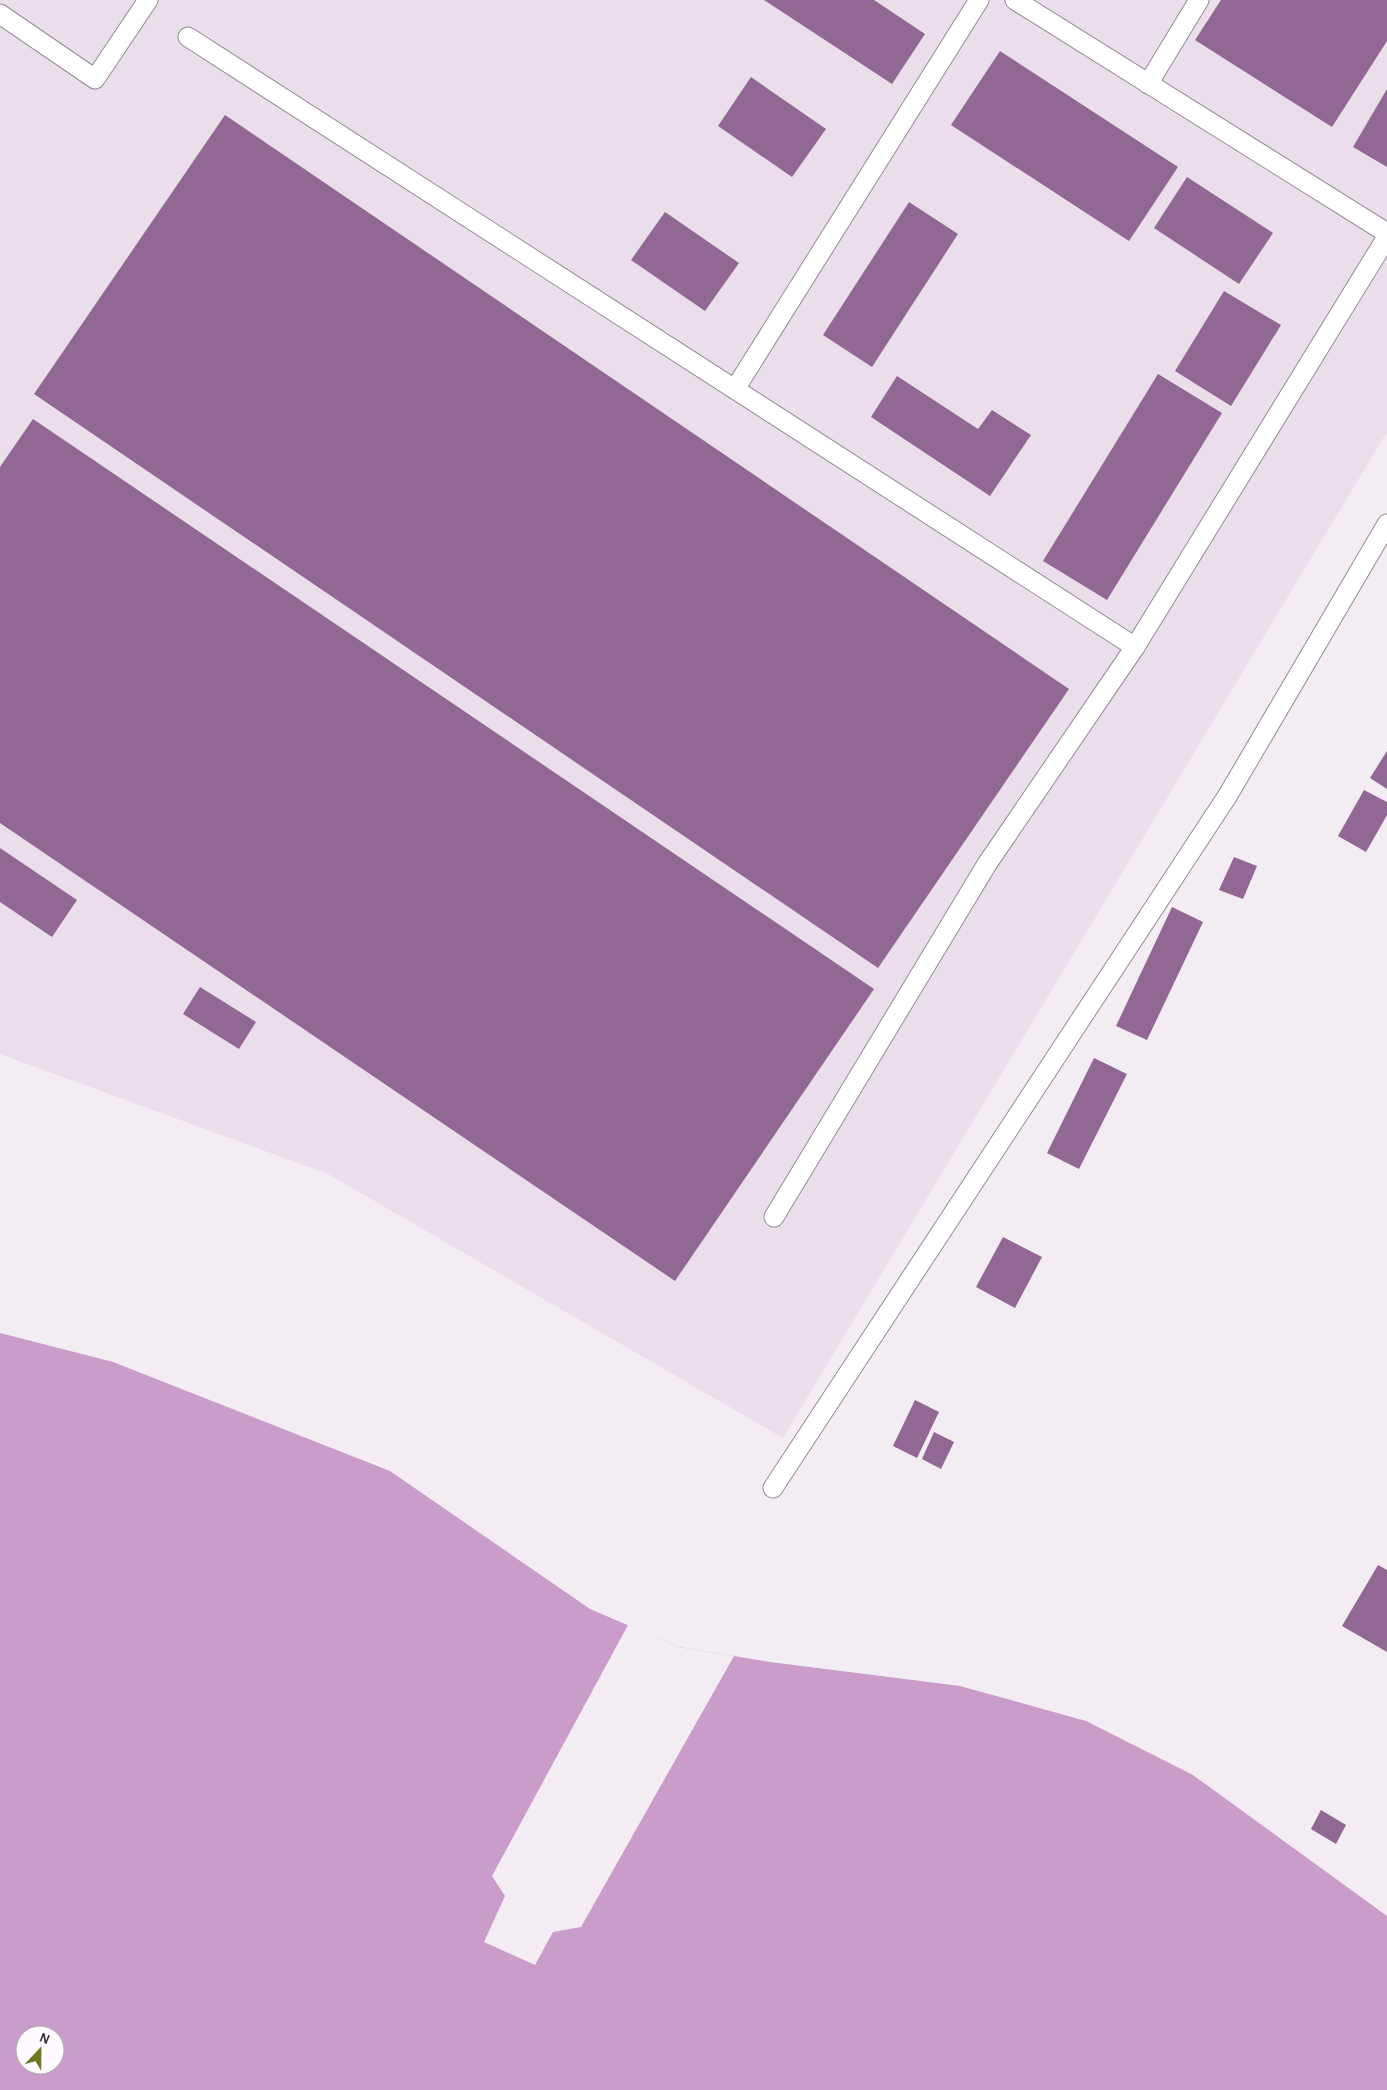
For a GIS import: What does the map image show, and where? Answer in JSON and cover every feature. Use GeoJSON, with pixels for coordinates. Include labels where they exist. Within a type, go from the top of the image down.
{"type":"FeatureCollection","features":[{"type":"Feature","properties":{"kind":"lane"},"geometry":{"type":"LineString","coordinates":[[0,14],[95,79],[148,0]]}},
{"type":"Feature","properties":{"kind":"lane"},"geometry":{"type":"LineString","coordinates":[[735,389],[978,0]]}},
{"type":"Feature","properties":{"kind":"lane"},"geometry":{"type":"LineString","coordinates":[[774,1217],[987,864],[1136,647],[1387,235],[1015,0]]}},
{"type":"Feature","properties":{"kind":"lane"},"geometry":{"type":"LineString","coordinates":[[1148,84],[1199,0]]}},
{"type":"Feature","properties":{"kind":"lane"},"geometry":{"type":"LineString","coordinates":[[188,37],[1136,647]]}},
{"type":"Feature","properties":{"kind":"lane"},"geometry":{"type":"LineString","coordinates":[[773,1488],[1228,796],[1387,524]]}},
{"type":"Feature","properties":{"kind":"shaded area"},"geometry":{"type":"Polygon","coordinates":[[[0,0],[1387,0],[1387,432],[783,1438],[328,1174],[0,1054],[0,0]]]}},
{"type":"Feature","properties":{"kind":"shaded area"},"geometry":{"type":"Polygon","coordinates":[[[0,1333],[113,1362],[390,1471],[590,1609],[679,1647],[770,1662],[960,1686],[1086,1721],[1193,1775],[1387,1916],[1387,2090],[0,2090],[0,1333]]]}},
{"type":"Feature","properties":{"kind":"pier"},"geometry":{"type":"Polygon","coordinates":[[[628,1625],[679,1647],[734,1656],[581,1927],[553,1932],[535,1965],[484,1942],[505,1896],[492,1876],[628,1625]]]}},
{"type":"Feature","properties":{"kind":"building"},"geometry":{"type":"Polygon","coordinates":[[[764,0],[874,0],[925,34],[892,84],[764,0]]]}},
{"type":"Feature","properties":{"kind":"building"},"geometry":{"type":"Polygon","coordinates":[[[1221,0],[1387,0],[1387,41],[1332,127],[1195,40],[1221,0]]]}},
{"type":"Feature","properties":{"kind":"building"},"geometry":{"type":"Polygon","coordinates":[[[1000,51],[1178,167],[1129,241],[951,125],[1000,51]]]}},
{"type":"Feature","properties":{"kind":"building"},"geometry":{"type":"Polygon","coordinates":[[[751,77],[826,129],[792,177],[718,126],[751,77]]]}},
{"type":"Feature","properties":{"kind":"building"},"geometry":{"type":"Polygon","coordinates":[[[1387,89],[1387,167],[1353,147],[1387,89]]]}},
{"type":"Feature","properties":{"kind":"building"},"geometry":{"type":"Polygon","coordinates":[[[225,115],[1069,689],[878,968],[34,394],[225,115]]]}},
{"type":"Feature","properties":{"kind":"building"},"geometry":{"type":"Polygon","coordinates":[[[1187,177],[1273,233],[1239,284],[1154,228],[1187,177]]]}},
{"type":"Feature","properties":{"kind":"building"},"geometry":{"type":"Polygon","coordinates":[[[909,202],[958,234],[872,367],[823,335],[909,202]]]}},
{"type":"Feature","properties":{"kind":"building"},"geometry":{"type":"Polygon","coordinates":[[[665,212],[739,263],[705,311],[631,260],[665,212]]]}},
{"type":"Feature","properties":{"kind":"building"},"geometry":{"type":"Polygon","coordinates":[[[1224,291],[1281,325],[1231,406],[1175,371],[1224,291]]]}},
{"type":"Feature","properties":{"kind":"building"},"geometry":{"type":"Polygon","coordinates":[[[1158,374],[1222,413],[1107,600],[1043,561],[1158,374]]]}},
{"type":"Feature","properties":{"kind":"building"},"geometry":{"type":"Polygon","coordinates":[[[897,376],[978,429],[992,410],[1031,435],[990,496],[871,417],[897,376]]]}},
{"type":"Feature","properties":{"kind":"building"},"geometry":{"type":"Polygon","coordinates":[[[33,419],[874,989],[675,1281],[0,823],[0,467],[33,419]]]}},
{"type":"Feature","properties":{"kind":"building"},"geometry":{"type":"Polygon","coordinates":[[[1387,751],[1387,789],[1370,778],[1387,751]]]}},
{"type":"Feature","properties":{"kind":"building"},"geometry":{"type":"Polygon","coordinates":[[[1364,790],[1387,802],[1387,815],[1366,852],[1338,836],[1364,790]]]}},
{"type":"Feature","properties":{"kind":"building"},"geometry":{"type":"Polygon","coordinates":[[[0,848],[77,900],[52,937],[0,902],[0,848]]]}},
{"type":"Feature","properties":{"kind":"building"},"geometry":{"type":"Polygon","coordinates":[[[1234,857],[1257,866],[1243,899],[1219,890],[1234,857]]]}},
{"type":"Feature","properties":{"kind":"building"},"geometry":{"type":"Polygon","coordinates":[[[1172,907],[1203,922],[1147,1040],[1116,1026],[1172,907]]]}},
{"type":"Feature","properties":{"kind":"building"},"geometry":{"type":"Polygon","coordinates":[[[200,987],[256,1022],[239,1049],[183,1014],[200,987]]]}},
{"type":"Feature","properties":{"kind":"building"},"geometry":{"type":"Polygon","coordinates":[[[1094,1058],[1127,1074],[1079,1169],[1047,1153],[1094,1058]]]}},
{"type":"Feature","properties":{"kind":"building"},"geometry":{"type":"Polygon","coordinates":[[[1003,1237],[1042,1257],[1015,1308],[976,1287],[1003,1237]]]}},
{"type":"Feature","properties":{"kind":"building"},"geometry":{"type":"Polygon","coordinates":[[[915,1400],[939,1412],[917,1458],[893,1446],[915,1400]]]}},
{"type":"Feature","properties":{"kind":"building"},"geometry":{"type":"Polygon","coordinates":[[[934,1432],[954,1442],[941,1469],[922,1459],[934,1432]]]}},
{"type":"Feature","properties":{"kind":"building"},"geometry":{"type":"Polygon","coordinates":[[[1378,1565],[1387,1570],[1387,1652],[1342,1626],[1378,1565]]]}},
{"type":"Feature","properties":{"kind":"building"},"geometry":{"type":"Polygon","coordinates":[[[1321,1810],[1346,1825],[1336,1844],[1311,1829],[1321,1810]]]}}]}
